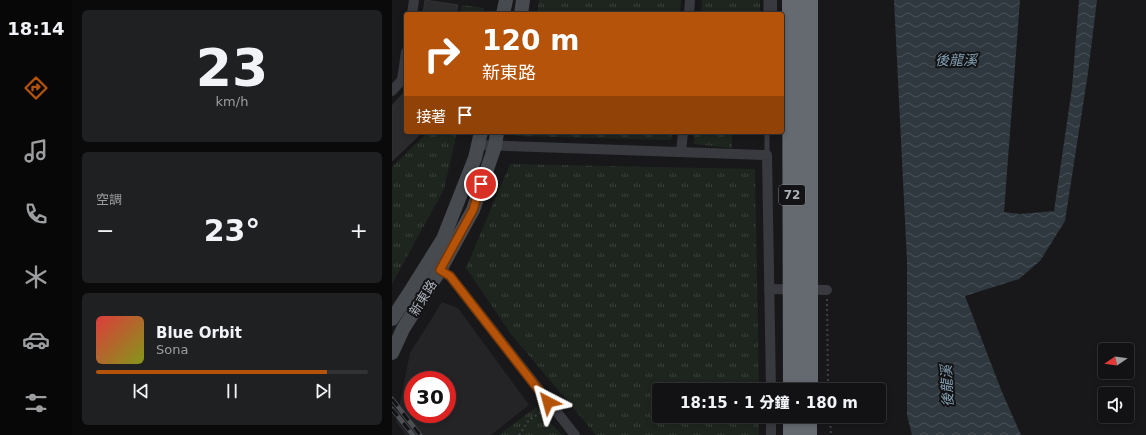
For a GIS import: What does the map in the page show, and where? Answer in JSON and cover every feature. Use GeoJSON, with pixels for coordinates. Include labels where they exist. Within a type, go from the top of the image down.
{"type":"FeatureCollection","features":[{"type":"Feature","properties":{"kind":"highway","name":"72"},"geometry":{"type":"LineString","coordinates":[[791,0],[792,383]]}},
{"type":"Feature","properties":{"kind":"highway","name":"72"},"geometry":{"type":"LineString","coordinates":[[809,0],[809,383]]}},
{"type":"Feature","properties":{"kind":"highway"},"geometry":{"type":"LineString","coordinates":[[792,423],[792,435]]}},
{"type":"Feature","properties":{"kind":"highway"},"geometry":{"type":"LineString","coordinates":[[808,423],[808,435]]}},
{"type":"Feature","properties":{"kind":"main road"},"geometry":{"type":"LineString","coordinates":[[503,12],[506,0]]}},
{"type":"Feature","properties":{"kind":"main road"},"geometry":{"type":"LineString","coordinates":[[520,12],[523,0]]}},
{"type":"Feature","properties":{"kind":"main road","name":"新東路"},"geometry":{"type":"LineString","coordinates":[[392,319],[443,239],[475,158],[480,139]]}},
{"type":"Feature","properties":{"kind":"main road","name":"新東路"},"geometry":{"type":"LineString","coordinates":[[392,353],[398,327],[440,270],[473,210],[496,139]]}},
{"type":"Feature","properties":{"kind":"street"},"geometry":{"type":"LineString","coordinates":[[412,12],[414,0]]}},
{"type":"Feature","properties":{"kind":"street"},"geometry":{"type":"LineString","coordinates":[[690,0],[690,12]]}},
{"type":"Feature","properties":{"kind":"street"},"geometry":{"type":"LineString","coordinates":[[772,0],[772,12]]}},
{"type":"Feature","properties":{"kind":"street"},"geometry":{"type":"LineString","coordinates":[[392,91],[402,80],[404,66]]}},
{"type":"Feature","properties":{"kind":"street"},"geometry":{"type":"LineString","coordinates":[[681,152],[682,134]]}},
{"type":"Feature","properties":{"kind":"street"},"geometry":{"type":"LineString","coordinates":[[480,139],[681,152],[767,155],[770,383]]}},
{"type":"Feature","properties":{"kind":"street"},"geometry":{"type":"LineString","coordinates":[[428,263],[450,276],[575,435]]}},
{"type":"Feature","properties":{"kind":"street"},"geometry":{"type":"LineString","coordinates":[[769,289],[827,290]]}},
{"type":"Feature","properties":{"kind":"street"},"geometry":{"type":"LineString","coordinates":[[771,423],[771,435]]}},
{"type":"Feature","properties":{"kind":"lane"},"geometry":{"type":"LineString","coordinates":[[766,0],[766,12]]}},
{"type":"Feature","properties":{"kind":"lane"},"geometry":{"type":"LineString","coordinates":[[767,134],[767,155]]}},
{"type":"Feature","properties":{"kind":"path"},"geometry":{"type":"LineString","coordinates":[[827,290],[828,383]]}},
{"type":"Feature","properties":{"kind":"path"},"geometry":{"type":"LineString","coordinates":[[519,435],[529,420],[544,411]]}},
{"type":"Feature","properties":{"kind":"path"},"geometry":{"type":"LineString","coordinates":[[830,423],[831,435]]}},
{"type":"Feature","properties":{"kind":"shaded area"},"geometry":{"type":"Polygon","coordinates":[[[442,302],[458,308],[529,405],[491,435],[406,435],[396,422],[404,383],[404,423],[456,423],[456,371],[406,371],[410,353],[442,302]]]}},
{"type":"Feature","properties":{"kind":"green space"},"geometry":{"type":"Polygon","coordinates":[[[539,0],[681,0],[680,12],[537,12],[539,0]]]}},
{"type":"Feature","properties":{"kind":"green space"},"geometry":{"type":"Polygon","coordinates":[[[702,0],[760,0],[760,12],[701,12],[702,0]]]}},
{"type":"Feature","properties":{"kind":"green space"},"geometry":{"type":"Polygon","coordinates":[[[462,5],[484,8],[483,12],[460,12],[462,5]]]}},
{"type":"Feature","properties":{"kind":"green space"},"geometry":{"type":"Polygon","coordinates":[[[426,134],[457,134],[444,189],[392,284],[392,167],[426,134]]]}},
{"type":"Feature","properties":{"kind":"green space"},"geometry":{"type":"Polygon","coordinates":[[[516,134],[672,134],[671,140],[516,136],[516,134]]]}},
{"type":"Feature","properties":{"kind":"green space"},"geometry":{"type":"Polygon","coordinates":[[[694,134],[732,134],[732,148],[694,144],[694,134]]]}},
{"type":"Feature","properties":{"kind":"green space"},"geometry":{"type":"Polygon","coordinates":[[[510,164],[755,169],[759,383],[652,383],[652,423],[759,423],[759,435],[596,435],[511,334],[466,268],[510,164]]]}},
{"type":"Feature","properties":{"kind":"green space"},"geometry":{"type":"Polygon","coordinates":[[[536,407],[562,435],[499,435],[536,407]]]}},
{"type":"Feature","properties":{"kind":"water","name":"後龍溪"},"geometry":{"type":"Polygon","coordinates":[[[894,0],[1020,0],[1004,212],[1020,214],[1054,211],[1072,88],[1079,0],[1097,0],[1088,73],[1065,221],[1040,261],[1019,279],[965,296],[1002,392],[1021,435],[912,435],[907,415],[907,261],[894,0]]]}},
{"type":"Feature","properties":{"kind":"building"},"geometry":{"type":"Polygon","coordinates":[[[425,0],[458,5],[456,12],[423,12],[425,0]]]}},
{"type":"Feature","properties":{"kind":"building"},"geometry":{"type":"Polygon","coordinates":[[[404,92],[404,134],[420,134],[392,161],[392,106],[404,92]]]}},
{"type":"Feature","properties":{"kind":"railway"},"geometry":{"type":"LineString","coordinates":[[392,399],[420,435]]}},
{"type":"Feature","properties":{"kind":"railway"},"geometry":{"type":"LineString","coordinates":[[392,409],[413,435]]}},
{"type":"Feature","properties":{"kind":"route"},"geometry":{"type":"LineString","coordinates":[[481,184],[473,210],[440,270],[450,276],[548,402]]}}]}
